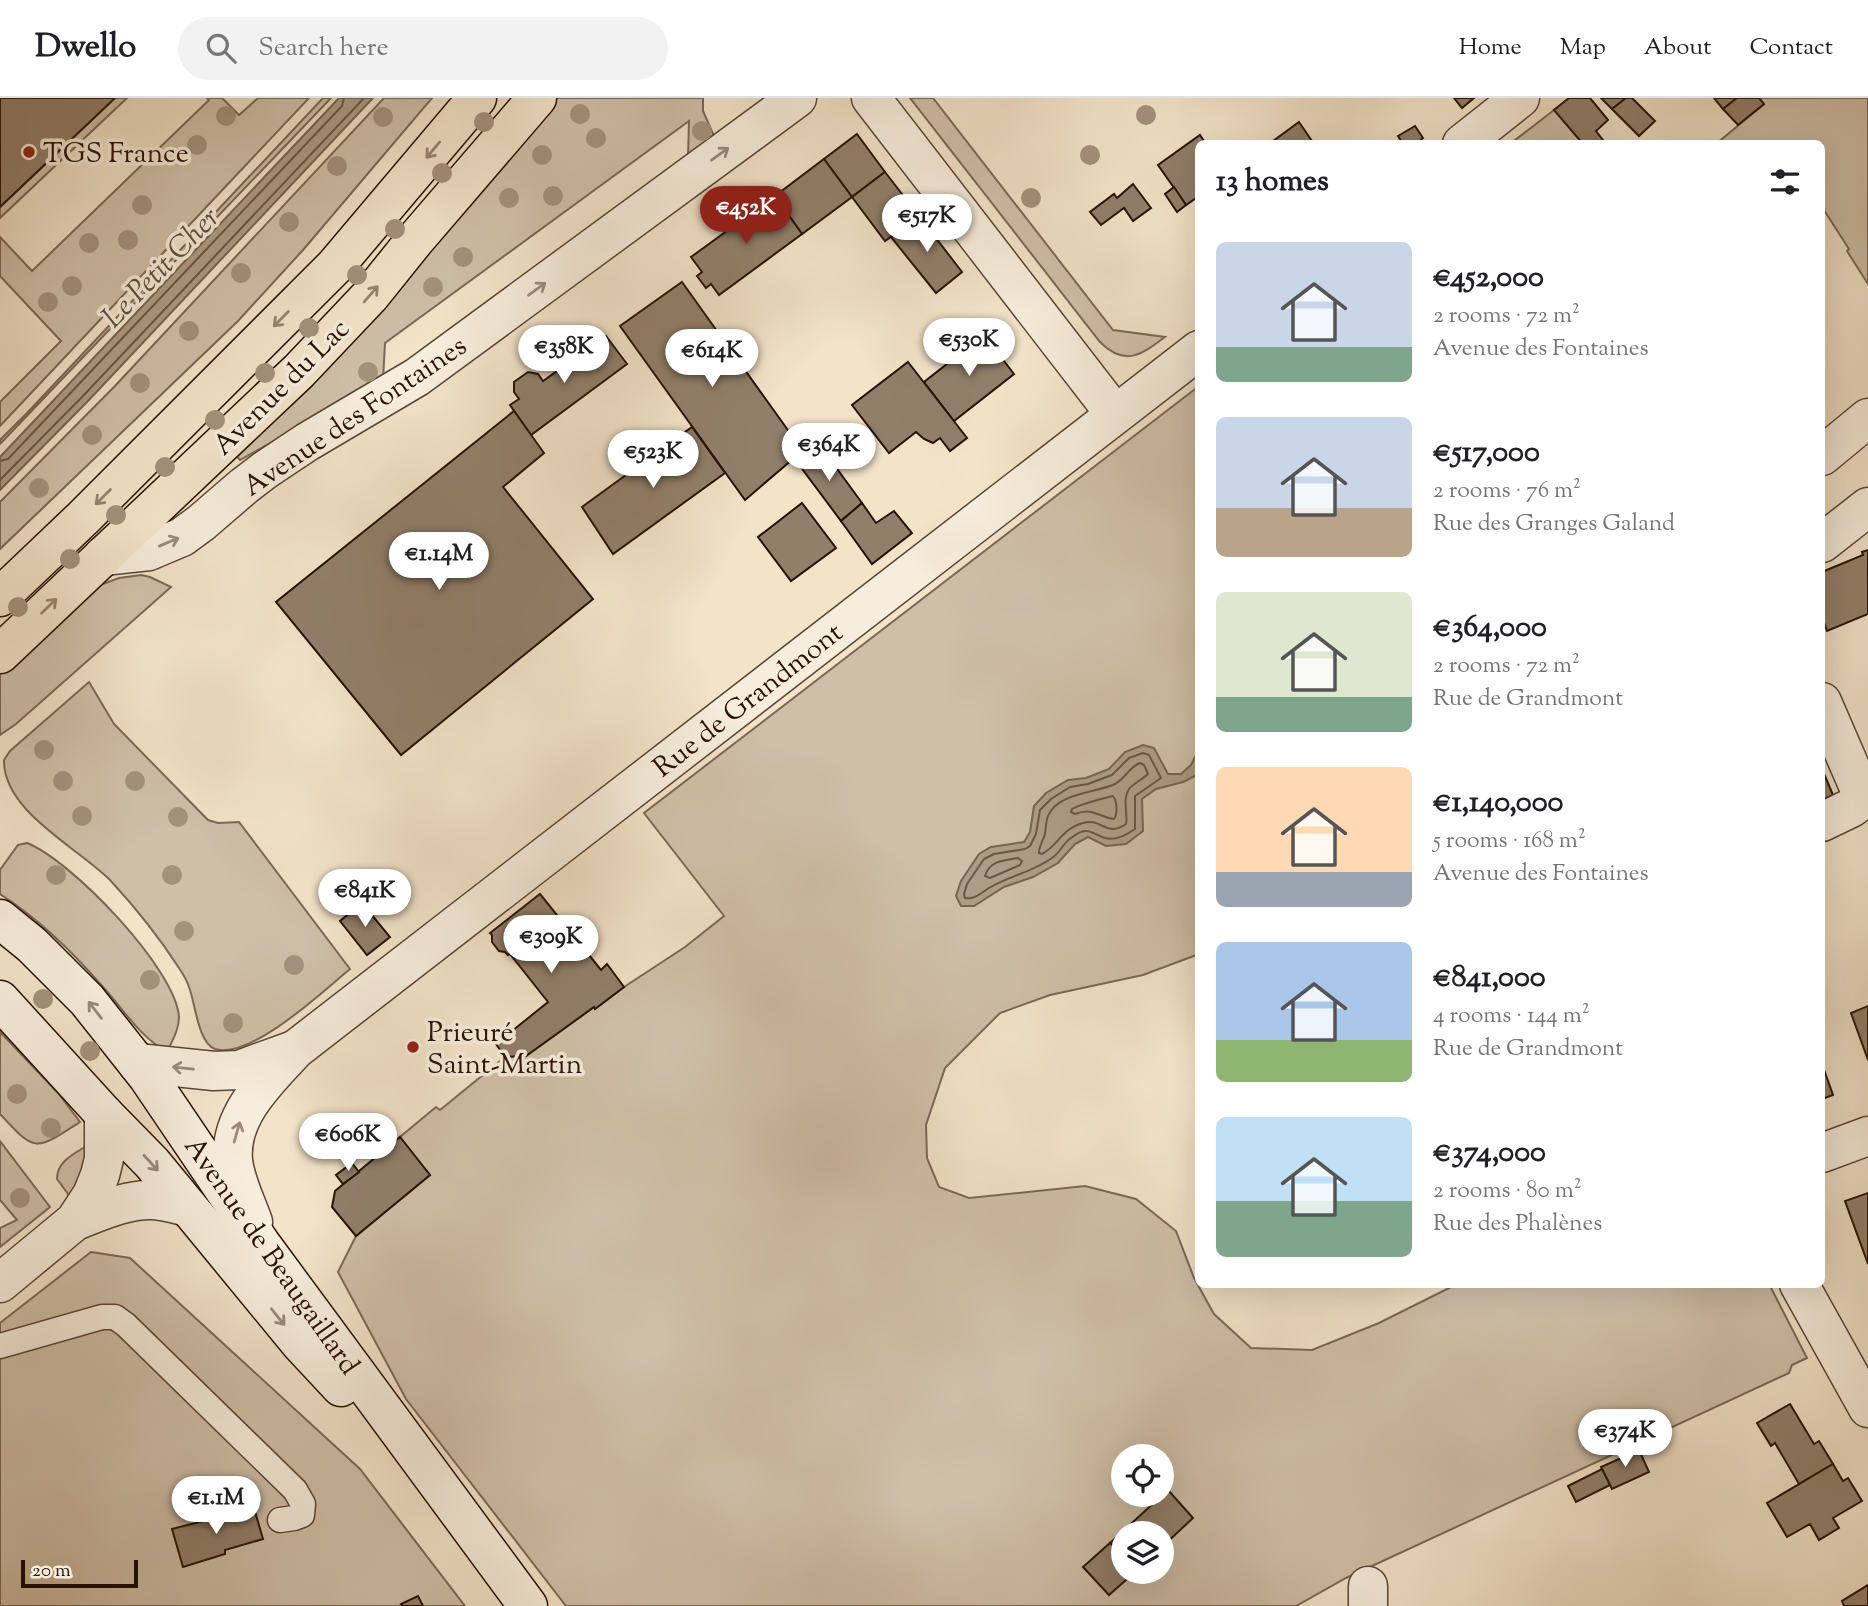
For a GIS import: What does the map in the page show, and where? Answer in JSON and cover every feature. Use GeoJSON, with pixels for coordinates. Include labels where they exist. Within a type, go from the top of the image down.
{"type":"FeatureCollection","features":[{"type":"Feature","properties":{"kind":"main road","name":"Avenue du Lac"},"geometry":{"type":"LineString","coordinates":[[0,597],[83,518],[335,266],[477,98]]}},
{"type":"Feature","properties":{"kind":"main road","name":"Avenue du Lac"},"geometry":{"type":"LineString","coordinates":[[0,653],[299,371],[370,296],[537,98]]}},
{"type":"Feature","properties":{"kind":"street","name":"Avenue des Fontaines"},"geometry":{"type":"LineString","coordinates":[[103,556],[149,551],[182,537],[265,470],[416,377],[797,98]]}},
{"type":"Feature","properties":{"kind":"street"},"geometry":{"type":"LineString","coordinates":[[872,98],[1115,414]]}},
{"type":"Feature","properties":{"kind":"street"},"geometry":{"type":"LineString","coordinates":[[1467,140],[1520,98]]}},
{"type":"Feature","properties":{"kind":"street","name":"Rue de Grandmont"},"geometry":{"type":"LineString","coordinates":[[261,1244],[237,1180],[233,1149],[243,1114],[270,1076],[296,1049],[1195,353]]}},
{"type":"Feature","properties":{"kind":"street"},"geometry":{"type":"LineString","coordinates":[[1825,454],[1868,418]]}},
{"type":"Feature","properties":{"kind":"street"},"geometry":{"type":"LineString","coordinates":[[1825,541],[1868,507]]}},
{"type":"Feature","properties":{"kind":"street"},"geometry":{"type":"LineString","coordinates":[[1825,709],[1866,798],[1825,821]]}},
{"type":"Feature","properties":{"kind":"street","name":"Avenue de Beaugaillard"},"geometry":{"type":"LineString","coordinates":[[0,919],[62,973],[137,1063],[261,1244],[528,1606]]}},
{"type":"Feature","properties":{"kind":"street","name":"Avenue de Beaugaillard"},"geometry":{"type":"LineString","coordinates":[[0,1000],[152,1163],[300,1343],[370,1419],[518,1606]]}},
{"type":"Feature","properties":{"kind":"street","name":"Rue de Grandmont"},"geometry":{"type":"LineString","coordinates":[[137,1063],[214,1071],[239,1070],[296,1049]]}},
{"type":"Feature","properties":{"kind":"street"},"geometry":{"type":"LineString","coordinates":[[0,1283],[75,1221],[92,1195],[103,1160],[104,1114]]}},
{"type":"Feature","properties":{"kind":"street"},"geometry":{"type":"LineString","coordinates":[[1825,1152],[1868,1136]]}},
{"type":"Feature","properties":{"kind":"street"},"geometry":{"type":"LineString","coordinates":[[75,1221],[108,1208],[140,1200],[163,1201],[188,1207]]}},
{"type":"Feature","properties":{"kind":"street"},"geometry":{"type":"LineString","coordinates":[[1801,1288],[1868,1408]]}},
{"type":"Feature","properties":{"kind":"lane"},"geometry":{"type":"LineString","coordinates":[[0,1346],[102,1317],[115,1317],[295,1490],[303,1504],[302,1515],[280,1520]]}},
{"type":"Feature","properties":{"kind":"shaded area"},"geometry":{"type":"Polygon","coordinates":[[[115,98],[127,98],[0,218],[0,207],[115,98]]]}},
{"type":"Feature","properties":{"kind":"shaded area"},"geometry":{"type":"Polygon","coordinates":[[[207,98],[222,98],[239,115],[258,98],[309,98],[0,426],[0,402],[61,341],[0,276],[0,237],[32,271],[209,100],[207,98]]]}},
{"type":"Feature","properties":{"kind":"shaded area"},"geometry":{"type":"Polygon","coordinates":[[[323,98],[331,98],[0,444],[0,440],[323,98]]]}},
{"type":"Feature","properties":{"kind":"shaded area"},"geometry":{"type":"Polygon","coordinates":[[[384,98],[432,98],[303,250],[238,321],[0,549],[0,502],[114,387],[384,98]]]}},
{"type":"Feature","properties":{"kind":"shaded area"},"geometry":{"type":"Polygon","coordinates":[[[549,98],[703,98],[703,111],[714,136],[688,157],[689,121],[385,343],[383,380],[240,460],[233,452],[549,98]]]}},
{"type":"Feature","properties":{"kind":"shaded area"},"geometry":{"type":"Polygon","coordinates":[[[910,98],[933,98],[1113,330],[1165,337],[1133,356],[1117,354],[1100,342],[910,98]]]}},
{"type":"Feature","properties":{"kind":"shaded area"},"geometry":{"type":"Polygon","coordinates":[[[1759,98],[1868,98],[1868,284],[1825,212],[1825,140],[1721,140],[1764,104],[1759,98]]]}},
{"type":"Feature","properties":{"kind":"shaded area"},"geometry":{"type":"Polygon","coordinates":[[[1554,110],[1580,140],[1515,140],[1554,110]]]}},
{"type":"Feature","properties":{"kind":"shaded area"},"geometry":{"type":"Polygon","coordinates":[[[1195,389],[1195,956],[1143,975],[1050,995],[1000,1013],[945,1068],[926,1125],[927,1158],[939,1187],[969,1198],[1085,1186],[1136,1199],[1176,1231],[1195,1280],[1195,1288],[1200,1288],[1214,1314],[1251,1348],[1312,1350],[1379,1323],[1449,1288],[1771,1288],[1807,1358],[1792,1365],[1789,1373],[1346,1578],[1296,1606],[566,1606],[406,1399],[338,1272],[356,1236],[430,1175],[400,1137],[436,1107],[440,1110],[505,1057],[526,1056],[685,947],[724,916],[644,813],[1195,389]]]}},
{"type":"Feature","properties":{"kind":"shaded area"},"geometry":{"type":"Polygon","coordinates":[[[141,575],[171,587],[16,724],[0,735],[0,671],[89,589],[119,578],[141,575]]]}},
{"type":"Feature","properties":{"kind":"shaded area"},"geometry":{"type":"Polygon","coordinates":[[[89,682],[114,724],[208,820],[218,823],[239,822],[350,969],[286,1021],[247,1044],[230,1050],[215,1049],[209,1045],[201,1031],[186,979],[155,934],[110,880],[28,812],[15,796],[7,778],[4,760],[10,751],[89,682]]]}},
{"type":"Feature","properties":{"kind":"shaded area"},"geometry":{"type":"Polygon","coordinates":[[[27,843],[46,853],[94,893],[141,945],[160,972],[173,996],[179,1017],[177,1031],[167,1052],[140,1030],[68,949],[0,894],[0,870],[18,845],[27,843]]]}},
{"type":"Feature","properties":{"kind":"shaded area"},"geometry":{"type":"Polygon","coordinates":[[[0,1032],[58,1093],[80,1122],[54,1138],[37,1143],[21,1136],[0,1114],[0,1032]]]}},
{"type":"Feature","properties":{"kind":"shaded area"},"geometry":{"type":"Polygon","coordinates":[[[0,1141],[50,1207],[0,1247],[0,1228],[17,1220],[0,1200],[0,1141]]]}},
{"type":"Feature","properties":{"kind":"shaded area"},"geometry":{"type":"Polygon","coordinates":[[[88,1145],[88,1155],[71,1198],[57,1179],[58,1173],[67,1159],[88,1145]]]}},
{"type":"Feature","properties":{"kind":"shaded area"},"geometry":{"type":"Polygon","coordinates":[[[91,1252],[130,1258],[360,1469],[465,1606],[0,1606],[0,1323],[91,1252]]]}},
{"type":"Feature","properties":{"kind":"water"},"geometry":{"type":"Polygon","coordinates":[[[339,98],[373,98],[88,401],[0,490],[0,457],[339,98]]]}},
{"type":"Feature","properties":{"kind":"water"},"geometry":{"type":"Polygon","coordinates":[[[1143,745],[1154,748],[1168,774],[1181,774],[1195,757],[1195,776],[1156,789],[1142,799],[1143,831],[1126,844],[1106,846],[1088,837],[1075,844],[1058,863],[1033,877],[1004,887],[974,906],[961,906],[956,896],[961,881],[979,854],[991,847],[1024,842],[1030,832],[1034,806],[1046,793],[1068,780],[1086,778],[1109,769],[1125,752],[1143,745]]]}},
{"type":"Feature","properties":{"kind":"building","name":"TGS France"},"geometry":{"type":"Polygon","coordinates":[[[0,98],[115,98],[0,207],[0,98]]]}},
{"type":"Feature","properties":{"kind":"building"},"geometry":{"type":"Polygon","coordinates":[[[1454,98],[1474,98],[1462,108],[1454,98]]]}},
{"type":"Feature","properties":{"kind":"building"},"geometry":{"type":"Polygon","coordinates":[[[1569,98],[1590,98],[1608,120],[1596,131],[1603,140],[1580,140],[1554,110],[1569,98]]]}},
{"type":"Feature","properties":{"kind":"building"},"geometry":{"type":"Polygon","coordinates":[[[1601,98],[1626,98],[1612,109],[1601,98]]]}},
{"type":"Feature","properties":{"kind":"building"},"geometry":{"type":"Polygon","coordinates":[[[1626,98],[1632,98],[1655,121],[1639,136],[1612,109],[1626,98]]]}},
{"type":"Feature","properties":{"kind":"building"},"geometry":{"type":"Polygon","coordinates":[[[1714,98],[1737,98],[1723,109],[1714,98]]]}},
{"type":"Feature","properties":{"kind":"building"},"geometry":{"type":"Polygon","coordinates":[[[1737,98],[1759,98],[1764,104],[1738,125],[1723,109],[1737,98]]]}},
{"type":"Feature","properties":{"kind":"building"},"geometry":{"type":"Polygon","coordinates":[[[1299,122],[1311,140],[1274,140],[1299,122]]]}},
{"type":"Feature","properties":{"kind":"building"},"geometry":{"type":"Polygon","coordinates":[[[1415,126],[1423,138],[1400,140],[1398,136],[1415,126]]]}},
{"type":"Feature","properties":{"kind":"building"},"geometry":{"type":"Polygon","coordinates":[[[857,134],[885,172],[852,197],[824,159],[857,134]]]}},
{"type":"Feature","properties":{"kind":"building"},"geometry":{"type":"Polygon","coordinates":[[[1200,135],[1203,140],[1195,140],[1195,199],[1186,205],[1158,165],[1200,135]]]}},
{"type":"Feature","properties":{"kind":"building"},"geometry":{"type":"Polygon","coordinates":[[[824,159],[852,197],[802,234],[775,196],[824,159]]]}},
{"type":"Feature","properties":{"kind":"building"},"geometry":{"type":"Polygon","coordinates":[[[885,172],[919,216],[885,241],[852,197],[885,172]]]}},
{"type":"Feature","properties":{"kind":"building"},"geometry":{"type":"Polygon","coordinates":[[[1133,184],[1151,208],[1133,221],[1124,208],[1101,225],[1090,212],[1114,194],[1117,198],[1133,184]]]}},
{"type":"Feature","properties":{"kind":"building"},"geometry":{"type":"Polygon","coordinates":[[[1174,187],[1186,205],[1177,212],[1165,194],[1174,187]]]}},
{"type":"Feature","properties":{"kind":"building"},"geometry":{"type":"Polygon","coordinates":[[[775,196],[802,234],[719,295],[711,284],[706,288],[697,276],[702,272],[691,257],[775,196]]]}},
{"type":"Feature","properties":{"kind":"building"},"geometry":{"type":"Polygon","coordinates":[[[919,216],[962,272],[936,293],[891,237],[919,216]]]}},
{"type":"Feature","properties":{"kind":"building"},"geometry":{"type":"Polygon","coordinates":[[[682,282],[800,447],[791,454],[794,458],[745,500],[620,326],[682,282]]]}},
{"type":"Feature","properties":{"kind":"building"},"geometry":{"type":"Polygon","coordinates":[[[984,335],[1014,374],[954,421],[924,382],[984,335]]]}},
{"type":"Feature","properties":{"kind":"building"},"geometry":{"type":"Polygon","coordinates":[[[606,336],[627,364],[531,435],[510,405],[519,399],[514,392],[514,382],[528,372],[538,374],[543,381],[606,336]]]}},
{"type":"Feature","properties":{"kind":"building"},"geometry":{"type":"Polygon","coordinates":[[[908,362],[967,438],[950,451],[940,438],[933,443],[916,432],[889,453],[852,405],[908,362]]]}},
{"type":"Feature","properties":{"kind":"building"},"geometry":{"type":"Polygon","coordinates":[[[514,411],[544,453],[503,487],[593,599],[401,755],[276,602],[514,411]]]}},
{"type":"Feature","properties":{"kind":"building"},"geometry":{"type":"Polygon","coordinates":[[[692,427],[725,473],[613,554],[582,507],[692,427]]]}},
{"type":"Feature","properties":{"kind":"building"},"geometry":{"type":"Polygon","coordinates":[[[800,447],[812,463],[824,451],[862,503],[841,521],[791,454],[800,447]]]}},
{"type":"Feature","properties":{"kind":"building"},"geometry":{"type":"Polygon","coordinates":[[[802,503],[836,548],[791,581],[758,537],[802,503]]]}},
{"type":"Feature","properties":{"kind":"building"},"geometry":{"type":"Polygon","coordinates":[[[862,503],[876,523],[894,511],[912,533],[872,564],[841,521],[862,503]]]}},
{"type":"Feature","properties":{"kind":"building"},"geometry":{"type":"Polygon","coordinates":[[[1868,550],[1868,614],[1827,631],[1825,571],[1863,555],[1862,552],[1868,550]]]}},
{"type":"Feature","properties":{"kind":"building"},"geometry":{"type":"Polygon","coordinates":[[[1825,776],[1833,795],[1825,799],[1825,776]]]}},
{"type":"Feature","properties":{"kind":"building"},"geometry":{"type":"Polygon","coordinates":[[[540,894],[601,970],[607,964],[624,987],[526,1056],[505,1057],[496,1044],[548,1002],[510,954],[499,951],[492,942],[490,933],[540,894]]]}},
{"type":"Feature","properties":{"kind":"building"},"geometry":{"type":"Polygon","coordinates":[[[362,903],[390,937],[367,955],[340,921],[362,903]]]}},
{"type":"Feature","properties":{"kind":"building"},"geometry":{"type":"Polygon","coordinates":[[[1868,1006],[1868,1060],[1851,1013],[1868,1006]]]}},
{"type":"Feature","properties":{"kind":"building"},"geometry":{"type":"Polygon","coordinates":[[[1825,1072],[1833,1095],[1825,1098],[1825,1072]]]}},
{"type":"Feature","properties":{"kind":"building"},"geometry":{"type":"Polygon","coordinates":[[[400,1137],[430,1175],[356,1236],[332,1207],[335,1191],[400,1137]]]}},
{"type":"Feature","properties":{"kind":"building"},"geometry":{"type":"Polygon","coordinates":[[[352,1163],[359,1172],[343,1184],[336,1175],[352,1163]]]}},
{"type":"Feature","properties":{"kind":"building"},"geometry":{"type":"Polygon","coordinates":[[[1868,1193],[1868,1264],[1845,1201],[1868,1193]]]}},
{"type":"Feature","properties":{"kind":"building"},"geometry":{"type":"Polygon","coordinates":[[[1790,1404],[1814,1444],[1819,1441],[1833,1464],[1799,1484],[1775,1443],[1771,1446],[1757,1423],[1790,1404]]]}},
{"type":"Feature","properties":{"kind":"building"},"geometry":{"type":"Polygon","coordinates":[[[1639,1450],[1649,1472],[1612,1489],[1601,1467],[1639,1450]]]}},
{"type":"Feature","properties":{"kind":"building"},"geometry":{"type":"Polygon","coordinates":[[[1833,1464],[1843,1481],[1848,1478],[1862,1501],[1833,1518],[1839,1528],[1819,1540],[1810,1524],[1787,1537],[1767,1503],[1833,1464]]]}},
{"type":"Feature","properties":{"kind":"building"},"geometry":{"type":"Polygon","coordinates":[[[1602,1469],[1610,1485],[1576,1502],[1568,1486],[1602,1469]]]}},
{"type":"Feature","properties":{"kind":"building"},"geometry":{"type":"Polygon","coordinates":[[[1174,1497],[1193,1518],[1174,1536],[1174,1521],[1134,1521],[1149,1507],[1174,1507],[1174,1497]]]}},
{"type":"Feature","properties":{"kind":"building"},"geometry":{"type":"Polygon","coordinates":[[[254,1508],[263,1539],[225,1550],[225,1554],[183,1567],[172,1529],[254,1508]]]}},
{"type":"Feature","properties":{"kind":"building"},"geometry":{"type":"Polygon","coordinates":[[[1110,1543],[1111,1584],[1121,1584],[1109,1595],[1083,1567],[1110,1543]]]}},
{"type":"Feature","properties":{"kind":"building"},"geometry":{"type":"Polygon","coordinates":[[[1868,1585],[1868,1606],[1844,1606],[1842,1601],[1868,1585]]]}},
{"type":"Feature","properties":{"kind":"building"},"geometry":{"type":"Polygon","coordinates":[[[418,1596],[423,1606],[401,1604],[418,1596]]]}},
{"type":"Feature","properties":{"kind":"place","name":"TGS France"},"geometry":{"type":"Point","coordinates":[29,152]}},
{"type":"Feature","properties":{"kind":"place","name":"Prieuré Saint-Martin"},"geometry":{"type":"Point","coordinates":[413,1047]}},
{"type":"Feature","properties":{"kind":"water label","name":"Le Petit Cher"},"geometry":{"type":"Point","coordinates":[160,267]}}]}
